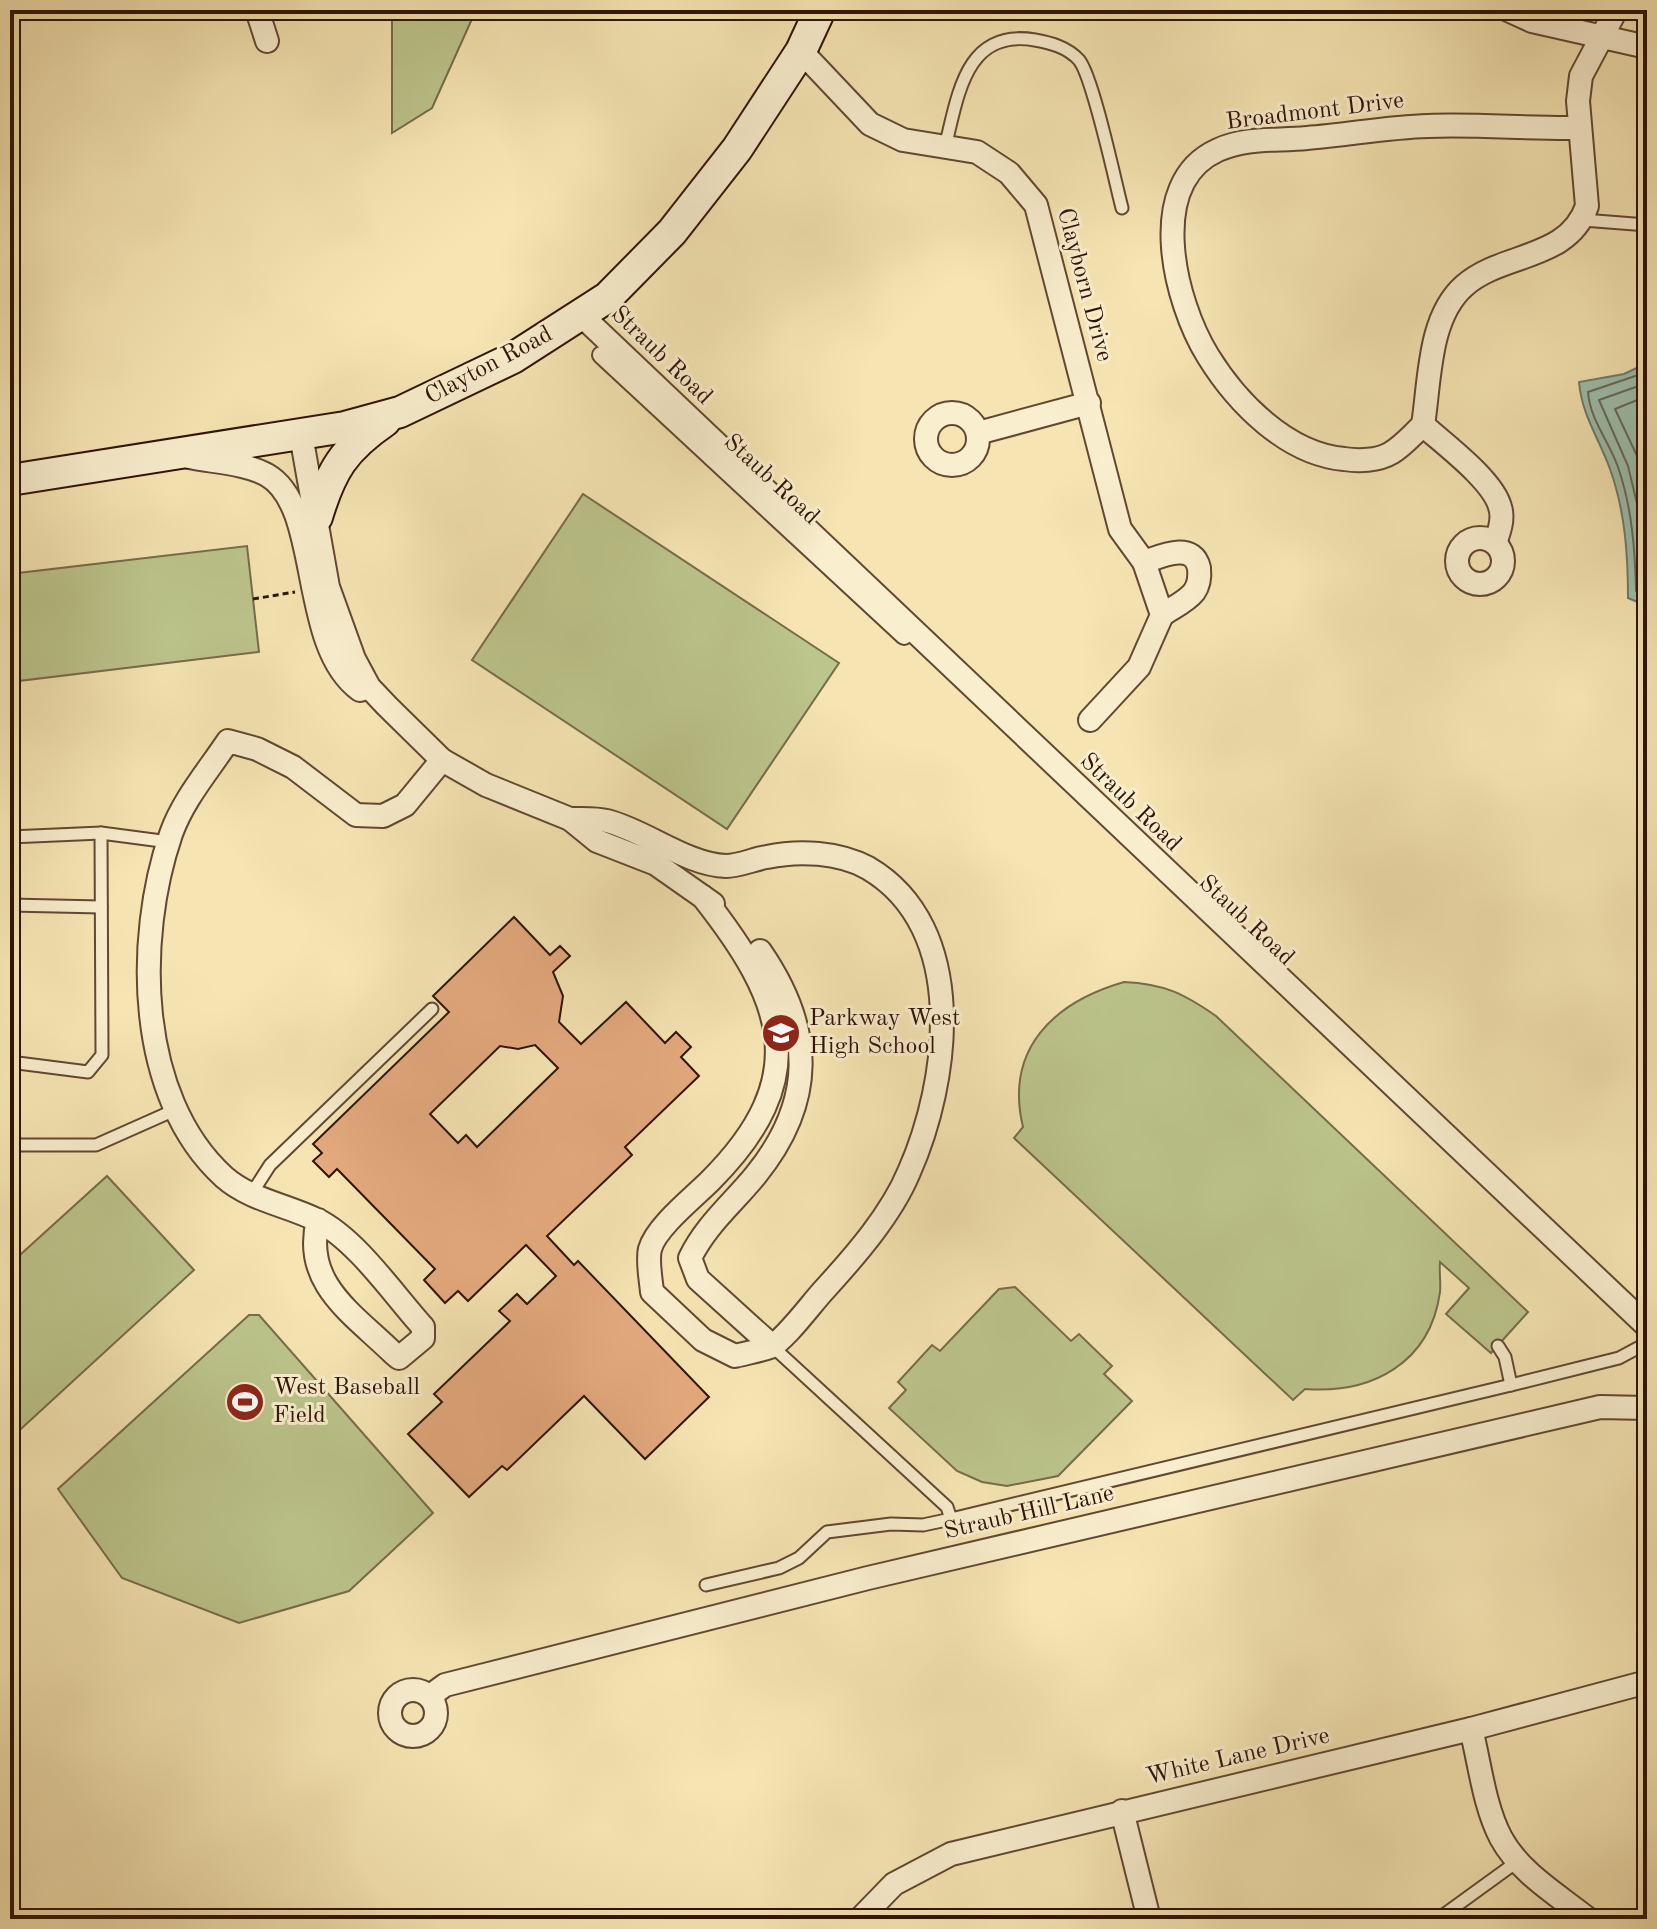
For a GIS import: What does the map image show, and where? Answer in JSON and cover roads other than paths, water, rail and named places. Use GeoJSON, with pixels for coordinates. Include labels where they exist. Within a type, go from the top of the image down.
{"type":"FeatureCollection","features":[{"type":"Feature","properties":{"kind":"main road","name":"Clayton Road"},"geometry":{"type":"LineString","coordinates":[[10,480],[301,435],[397,412],[471,381],[608,297],[672,232],[732,157],[801,51],[820,10]]}},
{"type":"Feature","properties":{"kind":"main road"},"geometry":{"type":"LineString","coordinates":[[317,517],[338,462],[364,436],[397,412]]}},
{"type":"Feature","properties":{"kind":"street"},"geometry":{"type":"LineString","coordinates":[[257,10],[267,41]]}},
{"type":"Feature","properties":{"kind":"street"},"geometry":{"type":"LineString","coordinates":[[1508,10],[1532,21],[1647,47]]}},
{"type":"Feature","properties":{"kind":"street"},"geometry":{"type":"LineString","coordinates":[[1495,543],[1501,527],[1501,508],[1493,492],[1423,425],[1438,327],[1463,287],[1506,264],[1569,237],[1583,220],[1587,206],[1579,128],[1581,76],[1616,10]]}},
{"type":"Feature","properties":{"kind":"street","name":"Clayborn Drive"},"geometry":{"type":"LineString","coordinates":[[801,51],[870,124],[903,140],[977,152],[996,162],[1023,186],[1036,205],[1120,529],[1144,562],[1162,615]]}},
{"type":"Feature","properties":{"kind":"street","name":"Broadmont Drive"},"geometry":{"type":"LineString","coordinates":[[1423,425],[1389,454],[1352,460],[1325,457],[1306,450],[1261,417],[1226,382],[1207,355],[1189,315],[1171,224],[1183,180],[1214,151],[1235,143],[1304,139],[1401,127],[1579,128]]}},
{"type":"Feature","properties":{"kind":"street","name":"Straub Road"},"geometry":{"type":"LineString","coordinates":[[581,315],[1647,1326]]}},
{"type":"Feature","properties":{"kind":"street","name":"Staub Road"},"geometry":{"type":"LineString","coordinates":[[601,355],[1647,1326]]}},
{"type":"Feature","properties":{"kind":"street"},"geometry":{"type":"LineString","coordinates":[[978,433],[1089,403]]}},
{"type":"Feature","properties":{"kind":"street"},"geometry":{"type":"LineString","coordinates":[[301,435],[328,587],[354,659],[369,687],[442,760],[486,785],[570,819],[597,841],[656,864],[703,897],[732,919],[755,945],[791,1003],[799,1033],[801,1074],[798,1099],[780,1142],[703,1232],[690,1258],[698,1279],[772,1346]]}},
{"type":"Feature","properties":{"kind":"street"},"geometry":{"type":"LineString","coordinates":[[180,455],[264,473],[280,484],[294,505],[316,608],[335,656],[350,683],[387,706]]}},
{"type":"Feature","properties":{"kind":"street"},"geometry":{"type":"LineString","coordinates":[[1090,720],[1139,667],[1162,615],[1194,592],[1199,582],[1198,563],[1193,555],[1182,552],[1144,562]]}},
{"type":"Feature","properties":{"kind":"street"},"geometry":{"type":"LineString","coordinates":[[318,1220],[313,1241],[314,1260],[322,1279],[393,1353],[399,1358],[406,1355],[423,1338],[423,1327],[348,1243],[318,1220],[276,1206],[225,1178],[187,1133],[155,1037],[147,974],[154,899],[169,842],[199,780],[228,741],[257,749],[293,767],[356,815],[383,816],[405,805],[442,760]]}},
{"type":"Feature","properties":{"kind":"street"},"geometry":{"type":"LineString","coordinates":[[570,819],[605,820],[683,853],[725,866],[779,854],[822,853],[867,868],[902,897],[925,934],[935,962],[942,1018],[941,1059],[924,1134],[908,1176],[855,1256],[772,1346],[735,1356],[703,1340],[652,1292],[650,1250],[666,1224],[749,1140],[764,1112],[774,1080],[776,1048],[766,990],[745,952],[703,897]]}},
{"type":"Feature","properties":{"kind":"street","name":"Straub Hill Lane"},"geometry":{"type":"LineString","coordinates":[[430,1696],[445,1685],[868,1578],[1600,1407],[1647,1408]]}},
{"type":"Feature","properties":{"kind":"street","name":"White Lane Drive"},"geometry":{"type":"LineString","coordinates":[[860,1919],[894,1884],[951,1854],[1471,1729],[1647,1682]]}},
{"type":"Feature","properties":{"kind":"street"},"geometry":{"type":"LineString","coordinates":[[1471,1729],[1493,1819],[1502,1839],[1518,1861],[1588,1919]]}},
{"type":"Feature","properties":{"kind":"street"},"geometry":{"type":"LineString","coordinates":[[1122,1811],[1149,1919]]}},
{"type":"Feature","properties":{"kind":"lane"},"geometry":{"type":"LineString","coordinates":[[945,147],[963,77],[984,48],[1017,37],[1056,43],[1080,61],[1122,208]]}},
{"type":"Feature","properties":{"kind":"lane"},"geometry":{"type":"LineString","coordinates":[[1583,220],[1647,225]]}},
{"type":"Feature","properties":{"kind":"lane"},"geometry":{"type":"LineString","coordinates":[[10,1062],[88,1072],[102,1055],[101,833]]}},
{"type":"Feature","properties":{"kind":"lane"},"geometry":{"type":"LineString","coordinates":[[10,837],[101,833],[169,842]]}},
{"type":"Feature","properties":{"kind":"lane"},"geometry":{"type":"LineString","coordinates":[[10,905],[101,907]]}},
{"type":"Feature","properties":{"kind":"lane"},"geometry":{"type":"LineString","coordinates":[[252,1193],[270,1165],[432,1009]]}},
{"type":"Feature","properties":{"kind":"lane"},"geometry":{"type":"LineString","coordinates":[[10,1145],[96,1145],[177,1109]]}},
{"type":"Feature","properties":{"kind":"lane"},"geometry":{"type":"LineString","coordinates":[[706,1585],[779,1568],[799,1558],[827,1532],[891,1524],[923,1525],[951,1519],[1619,1358],[1647,1343]]}},
{"type":"Feature","properties":{"kind":"lane"},"geometry":{"type":"LineString","coordinates":[[772,1346],[947,1507],[951,1519]]}},
{"type":"Feature","properties":{"kind":"lane"},"geometry":{"type":"LineString","coordinates":[[1498,1346],[1505,1357],[1511,1385]]}},
{"type":"Feature","properties":{"kind":"lane"},"geometry":{"type":"LineString","coordinates":[[1438,1919],[1457,1914],[1518,1861]]}},
{"type":"Feature","properties":{"kind":"water"},"geometry":{"type":"Polygon","coordinates":[[[1647,363],[1647,606],[1628,598],[1626,549],[1619,501],[1610,469],[1584,406],[1579,382],[1624,374],[1647,363]]]}},
{"type":"Feature","properties":{"kind":"place","name":"Parkway West High School"},"geometry":{"type":"Point","coordinates":[781,1033]}},
{"type":"Feature","properties":{"kind":"place","name":"West Baseball Field"},"geometry":{"type":"Point","coordinates":[245,1402]}}]}
